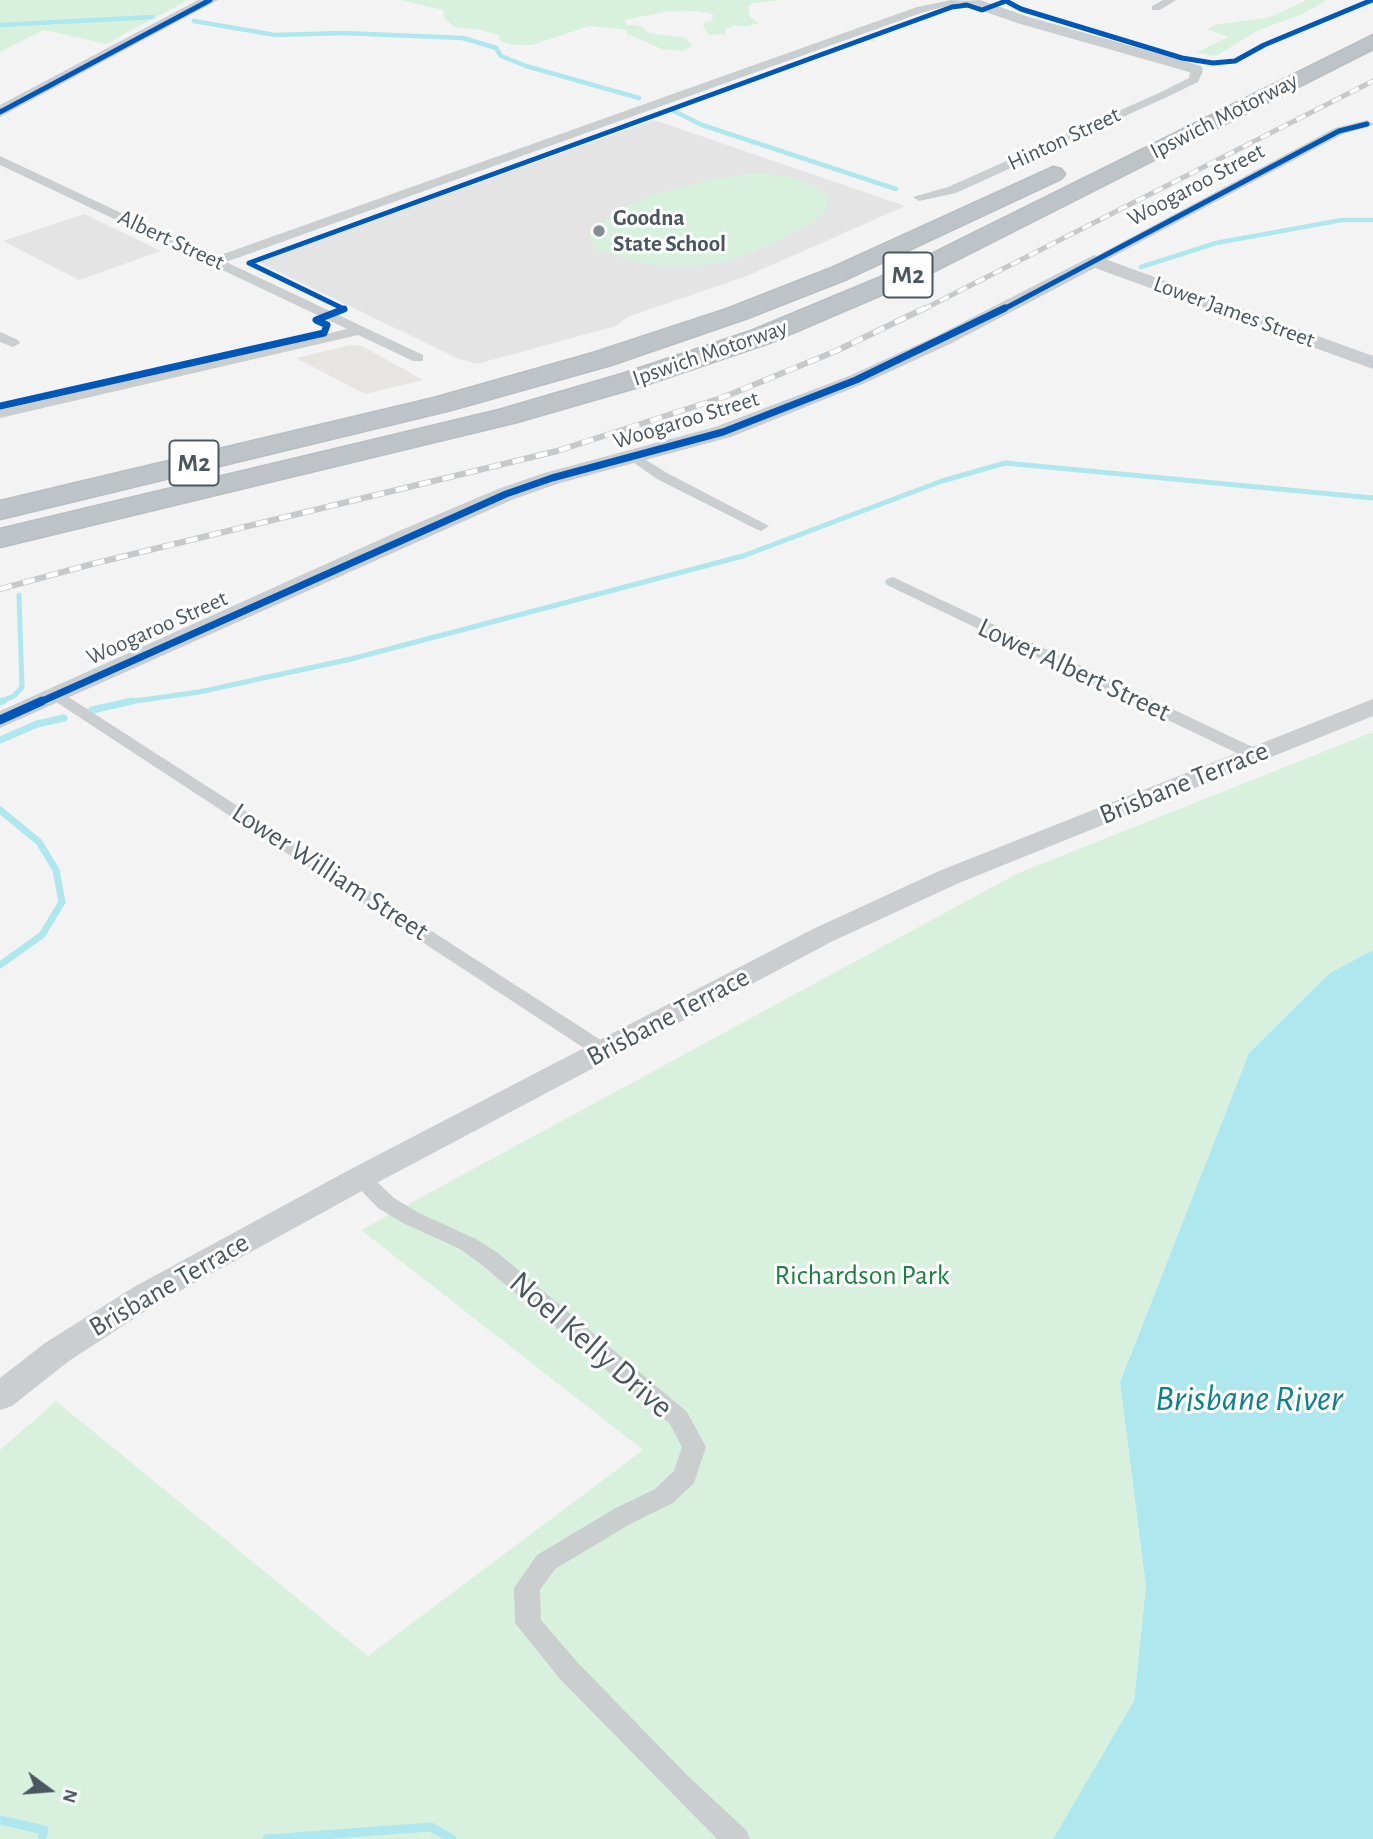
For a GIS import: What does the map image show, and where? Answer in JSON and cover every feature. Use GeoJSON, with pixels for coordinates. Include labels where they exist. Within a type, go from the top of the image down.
{"type":"FeatureCollection","features":[{"type":"Feature","properties":{"kind":"highway","name":"Ipswich Motorway"},"geometry":{"type":"LineString","coordinates":[[1315,46],[1373,17]]}},
{"type":"Feature","properties":{"kind":"highway","name":"Ipswich Motorway"},"geometry":{"type":"LineString","coordinates":[[0,538],[519,412],[670,368],[760,337],[914,272],[1373,41]]}},
{"type":"Feature","properties":{"kind":"highway","name":"Ipswich Motorway"},"geometry":{"type":"LineString","coordinates":[[0,510],[441,404],[602,359],[769,302],[928,234],[1071,165]]}},
{"type":"Feature","properties":{"kind":"highway"},"geometry":{"type":"LineString","coordinates":[[0,488],[400,398],[581,351],[740,300],[885,242],[928,234]]}},
{"type":"Feature","properties":{"kind":"highway"},"geometry":{"type":"LineString","coordinates":[[0,554],[99,526],[121,509]]}},
{"type":"Feature","properties":{"kind":"street"},"geometry":{"type":"LineString","coordinates":[[0,112],[210,0]]}},
{"type":"Feature","properties":{"kind":"street"},"geometry":{"type":"LineString","coordinates":[[216,261],[921,9],[938,0]]}},
{"type":"Feature","properties":{"kind":"street"},"geometry":{"type":"LineString","coordinates":[[993,0],[1052,27]]}},
{"type":"Feature","properties":{"kind":"street"},"geometry":{"type":"LineString","coordinates":[[1156,8],[1171,0]]}},
{"type":"Feature","properties":{"kind":"street"},"geometry":{"type":"LineString","coordinates":[[921,9],[965,1],[1195,69]]}},
{"type":"Feature","properties":{"kind":"street","name":"Hinton Street"},"geometry":{"type":"LineString","coordinates":[[919,197],[952,190],[1163,95],[1194,80],[1197,71],[1195,69]]}},
{"type":"Feature","properties":{"kind":"street","name":"Woogaroo Street"},"geometry":{"type":"LineString","coordinates":[[0,720],[455,515],[552,478],[736,427],[856,380],[943,340],[1339,131],[1367,124]]}},
{"type":"Feature","properties":{"kind":"street","name":"Albert Street"},"geometry":{"type":"LineString","coordinates":[[0,160],[418,358]]}},
{"type":"Feature","properties":{"kind":"street","name":"Lower James Street"},"geometry":{"type":"LineString","coordinates":[[1094,261],[1373,363]]}},
{"type":"Feature","properties":{"kind":"street"},"geometry":{"type":"LineString","coordinates":[[0,414],[362,330]]}},
{"type":"Feature","properties":{"kind":"street"},"geometry":{"type":"LineString","coordinates":[[635,457],[662,476],[761,526]]}},
{"type":"Feature","properties":{"kind":"street","name":"Lower Albert Street"},"geometry":{"type":"LineString","coordinates":[[894,582],[1255,755]]}},
{"type":"Feature","properties":{"kind":"street","name":"Lower William Street"},"geometry":{"type":"LineString","coordinates":[[56,694],[603,1051]]}},
{"type":"Feature","properties":{"kind":"street","name":"Brisbane Terrace"},"geometry":{"type":"LineString","coordinates":[[0,1397],[100,1322],[360,1178],[890,903],[1373,707]]}},
{"type":"Feature","properties":{"kind":"street","name":"Noel Kelly Drive"},"geometry":{"type":"LineString","coordinates":[[360,1178],[386,1203],[411,1218],[468,1244],[490,1259],[679,1418],[694,1447],[685,1476],[664,1496],[623,1516],[546,1563],[527,1588],[528,1623],[569,1671],[736,1839]]}},
{"type":"Feature","properties":{"kind":"shaded area","name":"Goodna State School"},"geometry":{"type":"Polygon","coordinates":[[[654,120],[905,206],[747,276],[627,317],[616,326],[477,364],[457,358],[258,262],[654,120]]]}},
{"type":"Feature","properties":{"kind":"shaded area"},"geometry":{"type":"Polygon","coordinates":[[[84,214],[161,251],[79,280],[3,241],[84,214]]]}},
{"type":"Feature","properties":{"kind":"shaded area"},"geometry":{"type":"Polygon","coordinates":[[[351,345],[362,346],[423,380],[365,394],[296,358],[351,345]]]}},
{"type":"Feature","properties":{"kind":"green space"},"geometry":{"type":"Polygon","coordinates":[[[0,0],[188,0],[106,44],[44,30],[0,52],[0,0]]]}},
{"type":"Feature","properties":{"kind":"green space"},"geometry":{"type":"Polygon","coordinates":[[[401,0],[782,0],[753,3],[748,7],[750,17],[759,23],[745,27],[735,25],[725,30],[726,34],[708,35],[702,23],[711,21],[714,15],[697,11],[664,12],[624,20],[627,25],[641,26],[649,33],[686,38],[692,46],[683,51],[662,49],[627,34],[627,30],[590,26],[532,45],[513,45],[498,40],[501,36],[481,30],[454,27],[444,18],[443,10],[401,0]]]}},
{"type":"Feature","properties":{"kind":"green space"},"geometry":{"type":"Polygon","coordinates":[[[1307,0],[1327,0],[1302,14],[1257,31],[1216,56],[1195,53],[1228,37],[1207,29],[1215,25],[1270,17],[1307,0]]]}},
{"type":"Feature","properties":{"kind":"green space"},"geometry":{"type":"Polygon","coordinates":[[[755,173],[786,176],[809,183],[827,195],[827,208],[813,222],[769,245],[732,260],[692,266],[662,266],[635,261],[596,249],[590,240],[590,230],[627,206],[656,194],[715,179],[755,173]]]}},
{"type":"Feature","properties":{"kind":"green space","name":"Richardson Park"},"geometry":{"type":"Polygon","coordinates":[[[1373,732],[1373,950],[1330,973],[1249,1053],[1120,1381],[1146,1586],[1134,1702],[1053,1839],[0,1839],[0,1450],[56,1401],[368,1656],[643,1450],[361,1230],[1018,873],[1373,732]]]}},
{"type":"Feature","properties":{"kind":"water","name":"Brisbane River"},"geometry":{"type":"Polygon","coordinates":[[[1373,950],[1373,1839],[1053,1839],[1134,1701],[1146,1586],[1120,1382],[1249,1053],[1330,973],[1373,950]]]}},
{"type":"Feature","properties":{"kind":"waterway"},"geometry":{"type":"LineString","coordinates":[[0,25],[153,17]]}},
{"type":"Feature","properties":{"kind":"waterway"},"geometry":{"type":"LineString","coordinates":[[194,21],[275,35],[343,33],[463,38],[496,48],[501,56],[526,66],[639,98]]}},
{"type":"Feature","properties":{"kind":"waterway"},"geometry":{"type":"LineString","coordinates":[[672,110],[702,125],[896,189]]}},
{"type":"Feature","properties":{"kind":"waterway"},"geometry":{"type":"LineString","coordinates":[[1141,267],[1216,243],[1342,220],[1373,220]]}},
{"type":"Feature","properties":{"kind":"waterway"},"geometry":{"type":"LineString","coordinates":[[127,702],[199,692],[351,659],[743,556],[942,481],[1005,463],[1373,498]]}},
{"type":"Feature","properties":{"kind":"waterway"},"geometry":{"type":"LineString","coordinates":[[3,701],[0,702],[14,696],[22,687],[19,595]]}},
{"type":"Feature","properties":{"kind":"waterway"},"geometry":{"type":"LineString","coordinates":[[127,702],[132,701]]}},
{"type":"Feature","properties":{"kind":"waterway"},"geometry":{"type":"LineString","coordinates":[[92,710],[127,702]]}},
{"type":"Feature","properties":{"kind":"waterway"},"geometry":{"type":"LineString","coordinates":[[121,703],[127,702]]}},
{"type":"Feature","properties":{"kind":"waterway"},"geometry":{"type":"LineString","coordinates":[[0,740],[37,724],[64,718]]}},
{"type":"Feature","properties":{"kind":"waterway"},"geometry":{"type":"LineString","coordinates":[[0,810],[39,842],[56,870],[62,902],[42,935],[0,965]]}},
{"type":"Feature","properties":{"kind":"waterway"},"geometry":{"type":"LineString","coordinates":[[0,1820],[44,1830],[42,1839]]}},
{"type":"Feature","properties":{"kind":"waterway"},"geometry":{"type":"LineString","coordinates":[[267,1839],[431,1827],[452,1839]]}},
{"type":"Feature","properties":{"kind":"railway"},"geometry":{"type":"LineString","coordinates":[[922,310],[1373,81]]}},
{"type":"Feature","properties":{"kind":"railway"},"geometry":{"type":"LineString","coordinates":[[0,589],[92,564],[557,451],[724,397],[836,351],[925,308]]}},
{"type":"Feature","properties":{"kind":"cycle path"},"geometry":{"type":"LineString","coordinates":[[0,112],[210,0]]}},
{"type":"Feature","properties":{"kind":"cycle path"},"geometry":{"type":"LineString","coordinates":[[344,309],[249,263],[952,7],[967,5],[982,10],[1006,1],[1021,9],[1182,58],[1213,63],[1235,61],[1264,45],[1372,0]]}},
{"type":"Feature","properties":{"kind":"cycle path"},"geometry":{"type":"LineString","coordinates":[[0,720],[506,494],[552,478],[723,432],[856,380],[988,317],[1339,131],[1367,124]]}},
{"type":"Feature","properties":{"kind":"cycle path"},"geometry":{"type":"LineString","coordinates":[[0,406],[324,333],[327,325],[316,320],[344,309]]}},
{"type":"Feature","properties":{"kind":"place","name":"Goodna State School"},"geometry":{"type":"Point","coordinates":[599,231]}}]}
